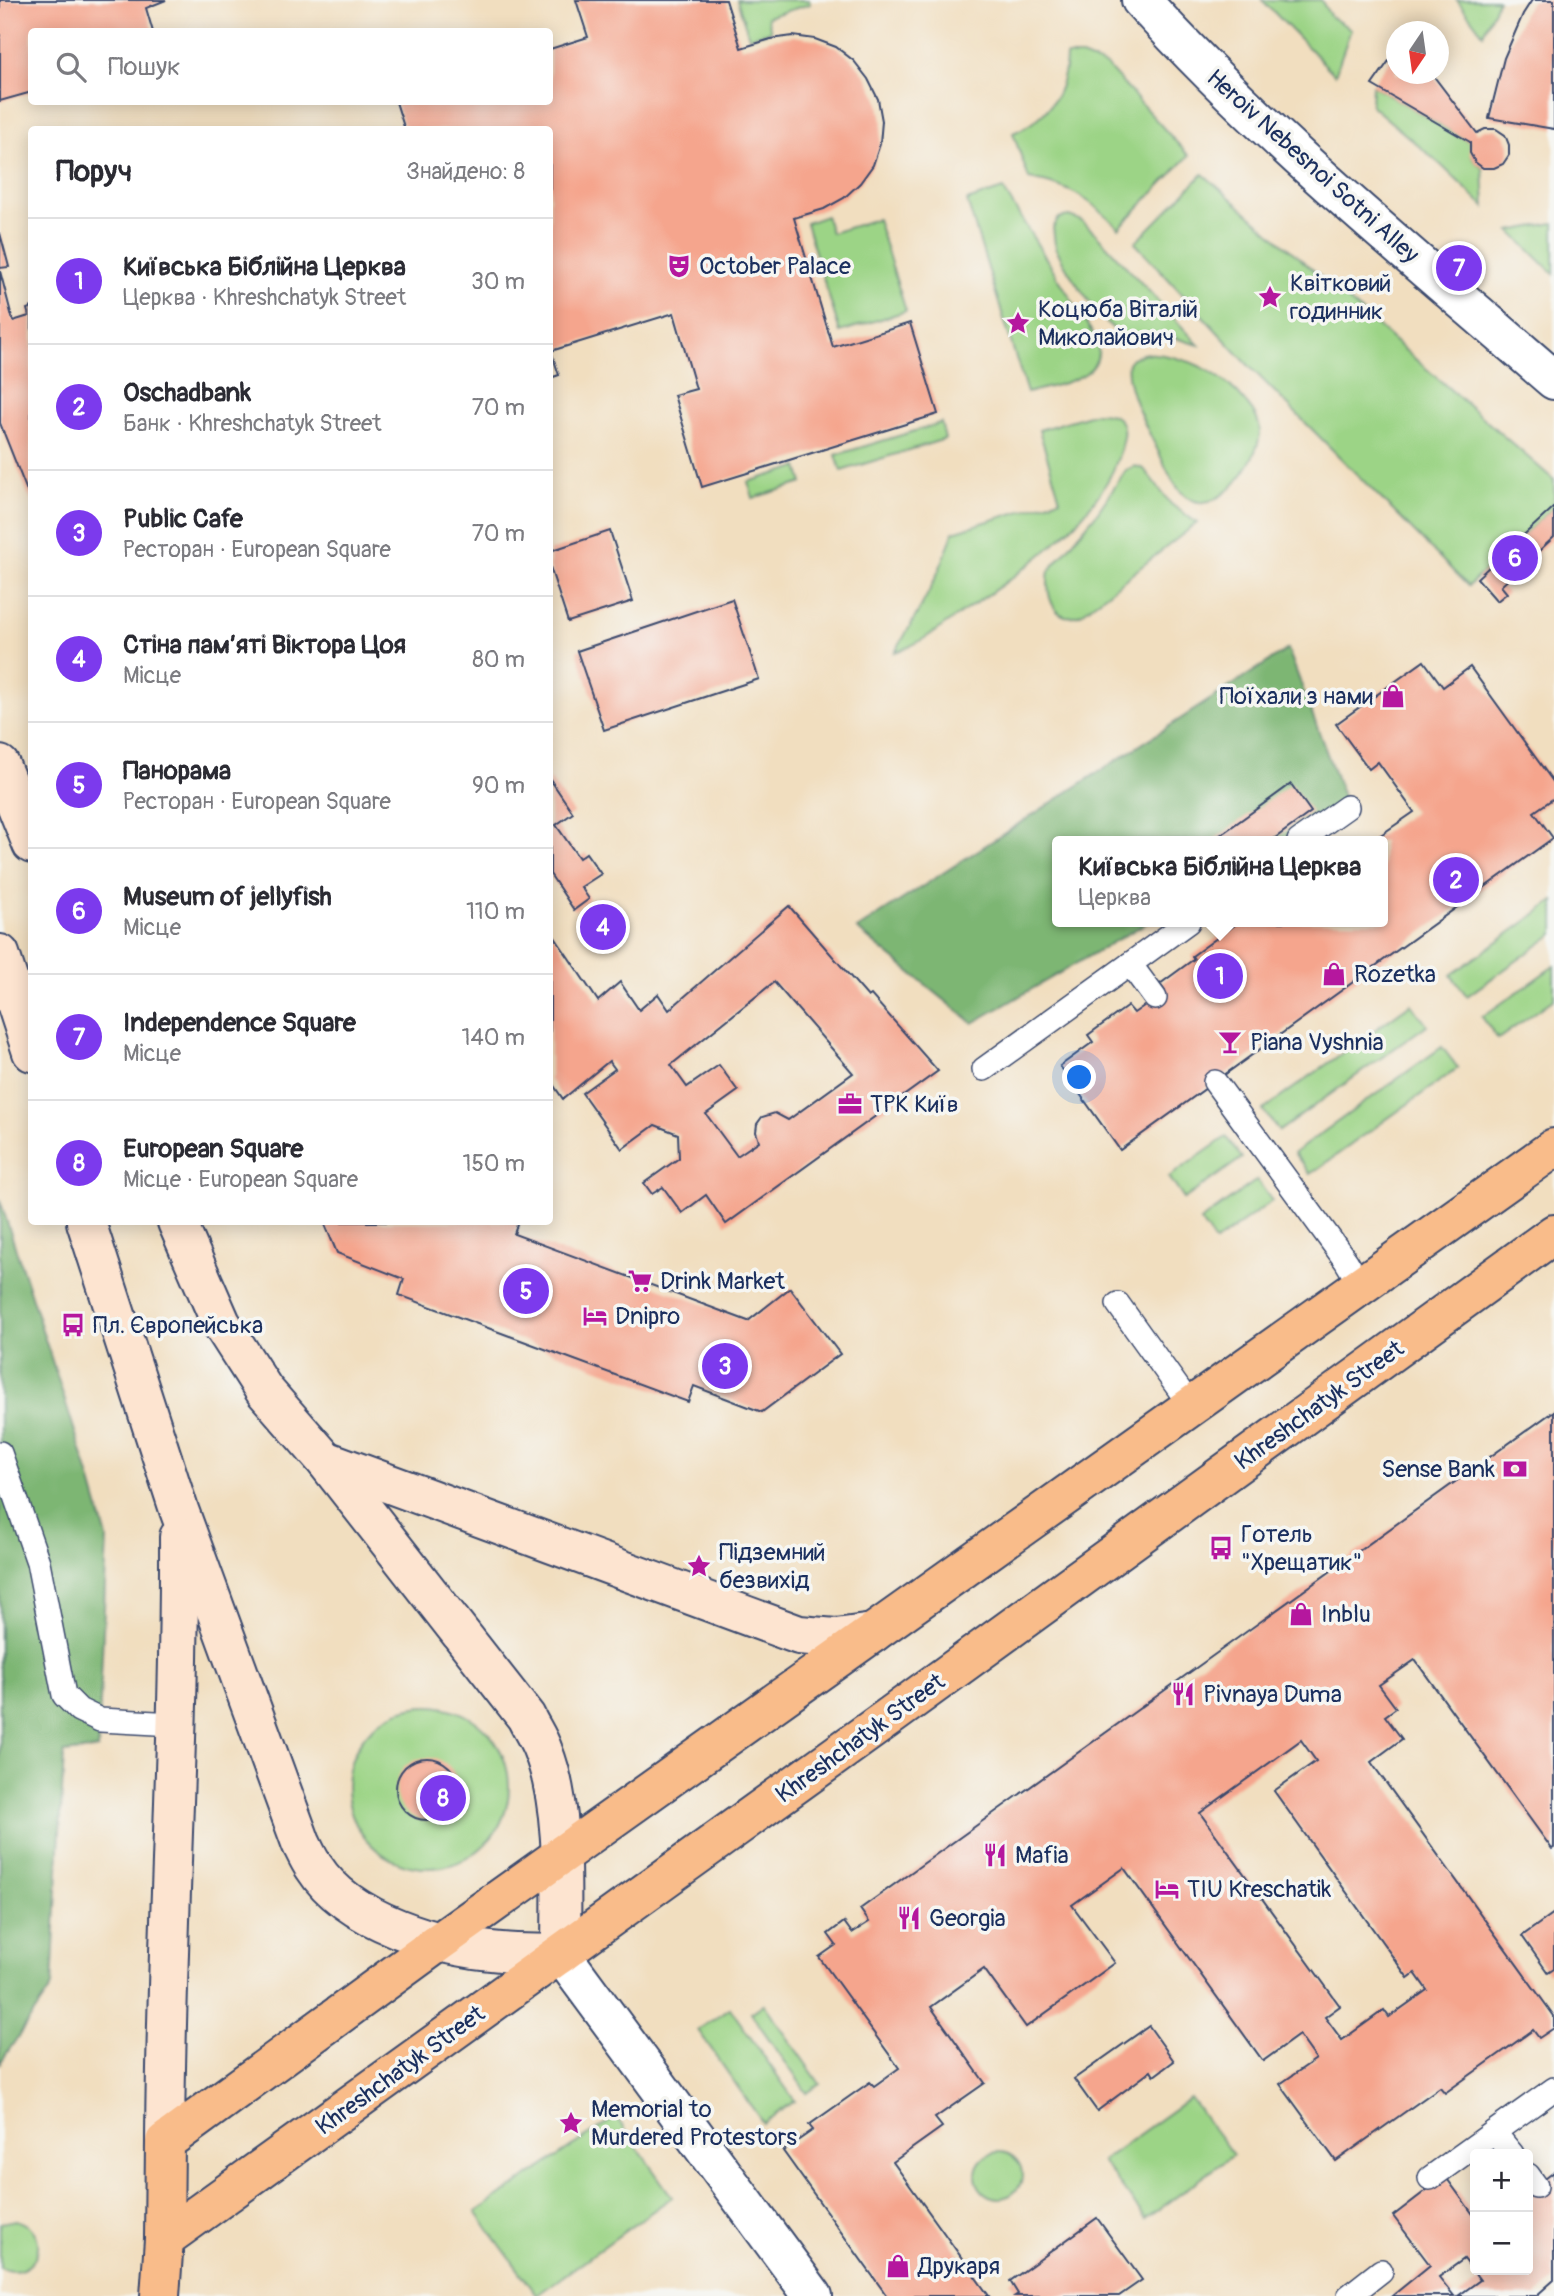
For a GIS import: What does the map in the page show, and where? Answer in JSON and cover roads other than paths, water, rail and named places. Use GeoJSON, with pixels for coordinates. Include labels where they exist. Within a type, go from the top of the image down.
{"type":"FeatureCollection","features":[{"type":"Feature","properties":{"kind":"main road"},"geometry":{"type":"LineString","coordinates":[[0,765],[28,834]]}},
{"type":"Feature","properties":{"kind":"main road"},"geometry":{"type":"LineString","coordinates":[[0,954],[28,1040]]}},
{"type":"Feature","properties":{"kind":"main road"},"geometry":{"type":"LineString","coordinates":[[165,2142],[439,1942],[1554,1148]]}},
{"type":"Feature","properties":{"kind":"main road"},"geometry":{"type":"LineString","coordinates":[[87,1225],[179,1510],[301,1843],[314,1868],[332,1889],[374,1917],[439,1942],[499,1952],[561,1954],[561,1856],[556,1803],[543,1751],[526,1717],[325,1461],[264,1390],[221,1324],[178,1225]]}},
{"type":"Feature","properties":{"kind":"main road","name":"Khreshchatyk Street"},"geometry":{"type":"LineString","coordinates":[[164,2239],[1554,1234]]}},
{"type":"Feature","properties":{"kind":"main road"},"geometry":{"type":"LineString","coordinates":[[325,1461],[799,1635],[836,1638],[873,1633]]}},
{"type":"Feature","properties":{"kind":"main road"},"geometry":{"type":"LineString","coordinates":[[160,2296],[164,2239],[179,1622],[179,1510]]}},
{"type":"Feature","properties":{"kind":"street","name":"Heroiv Nebesnoi Sotni Alley"},"geometry":{"type":"LineString","coordinates":[[1142,0],[1214,78],[1290,151],[1554,380]]}},
{"type":"Feature","properties":{"kind":"street"},"geometry":{"type":"LineString","coordinates":[[561,1954],[813,2296]]}},
{"type":"Feature","properties":{"kind":"lane"},"geometry":{"type":"LineString","coordinates":[[1306,836],[1347,807]]}},
{"type":"Feature","properties":{"kind":"lane"},"geometry":{"type":"LineString","coordinates":[[984,1069],[1181,927]]}},
{"type":"Feature","properties":{"kind":"lane"},"geometry":{"type":"LineString","coordinates":[[1130,964],[1155,998]]}},
{"type":"Feature","properties":{"kind":"lane"},"geometry":{"type":"LineString","coordinates":[[1215,1082],[1346,1261],[1361,1286]]}},
{"type":"Feature","properties":{"kind":"lane"},"geometry":{"type":"LineString","coordinates":[[1118,1304],[1191,1406]]}},
{"type":"Feature","properties":{"kind":"lane"},"geometry":{"type":"LineString","coordinates":[[0,1453],[38,1562],[64,1695],[79,1710],[100,1720],[175,1724]]}},
{"type":"Feature","properties":{"kind":"lane"},"geometry":{"type":"LineString","coordinates":[[1430,2178],[1554,2089]]}},
{"type":"Feature","properties":{"kind":"lane"},"geometry":{"type":"LineString","coordinates":[[1494,2132],[1508,2149]]}},
{"type":"Feature","properties":{"kind":"lane"},"geometry":{"type":"LineString","coordinates":[[1349,2296],[1381,2271]]}},
{"type":"Feature","properties":{"kind":"place","name":"October Palace"},"geometry":{"type":"Point","coordinates":[679,266]}},
{"type":"Feature","properties":{"kind":"place","name":"Independence Square"},"geometry":{"type":"Point","coordinates":[1459,268]}},
{"type":"Feature","properties":{"kind":"place","name":"Квітковий годинник"},"geometry":{"type":"Point","coordinates":[1270,297]}},
{"type":"Feature","properties":{"kind":"place","name":"Коцюба Віталій Миколайович"},"geometry":{"type":"Point","coordinates":[1018,323]}},
{"type":"Feature","properties":{"kind":"place","name":"Museum of jellyfish"},"geometry":{"type":"Point","coordinates":[1515,558]}},
{"type":"Feature","properties":{"kind":"place","name":"Поїхали з нами"},"geometry":{"type":"Point","coordinates":[1393,696]}},
{"type":"Feature","properties":{"kind":"place","name":"Oschadbank"},"geometry":{"type":"Point","coordinates":[1456,880]}},
{"type":"Feature","properties":{"kind":"place","name":"Стіна пам’яті Віктора Цоя"},"geometry":{"type":"Point","coordinates":[603,927]}},
{"type":"Feature","properties":{"kind":"place","name":"Rozetka"},"geometry":{"type":"Point","coordinates":[1334,974]}},
{"type":"Feature","properties":{"kind":"place","name":"Київська Біблійна Церква"},"geometry":{"type":"Point","coordinates":[1220,976]}},
{"type":"Feature","properties":{"kind":"place","name":"Piana Vyshnia"},"geometry":{"type":"Point","coordinates":[1230,1042]}},
{"type":"Feature","properties":{"kind":"place","name":"ТРК Київ"},"geometry":{"type":"Point","coordinates":[850,1104]}},
{"type":"Feature","properties":{"kind":"place","name":"Drink Market"},"geometry":{"type":"Point","coordinates":[640,1281]}},
{"type":"Feature","properties":{"kind":"place","name":"Панорама"},"geometry":{"type":"Point","coordinates":[526,1291]}},
{"type":"Feature","properties":{"kind":"place","name":"Dnipro"},"geometry":{"type":"Point","coordinates":[595,1316]}},
{"type":"Feature","properties":{"kind":"place","name":"Пл. Європейська"},"geometry":{"type":"Point","coordinates":[73,1325]}},
{"type":"Feature","properties":{"kind":"place","name":"Public Cafe"},"geometry":{"type":"Point","coordinates":[725,1366]}},
{"type":"Feature","properties":{"kind":"place","name":"Sense Bank"},"geometry":{"type":"Point","coordinates":[1515,1469]}},
{"type":"Feature","properties":{"kind":"place","name":"Готель \"Хрещатик\""},"geometry":{"type":"Point","coordinates":[1221,1548]}},
{"type":"Feature","properties":{"kind":"place","name":"Підземний безвихід"},"geometry":{"type":"Point","coordinates":[699,1566]}},
{"type":"Feature","properties":{"kind":"place","name":"Inblu"},"geometry":{"type":"Point","coordinates":[1301,1614]}},
{"type":"Feature","properties":{"kind":"place","name":"Pivnaya Duma"},"geometry":{"type":"Point","coordinates":[1183,1694]}},
{"type":"Feature","properties":{"kind":"place","name":"European Square"},"geometry":{"type":"Point","coordinates":[443,1798]}},
{"type":"Feature","properties":{"kind":"place","name":"Mafia"},"geometry":{"type":"Point","coordinates":[995,1855]}},
{"type":"Feature","properties":{"kind":"place","name":"TIU Kreschatik"},"geometry":{"type":"Point","coordinates":[1167,1889]}},
{"type":"Feature","properties":{"kind":"place","name":"Georgia"},"geometry":{"type":"Point","coordinates":[909,1918]}},
{"type":"Feature","properties":{"kind":"place","name":"Memorial to Murdered Protestors"},"geometry":{"type":"Point","coordinates":[571,2123]}},
{"type":"Feature","properties":{"kind":"place","name":"Друкаря"},"geometry":{"type":"Point","coordinates":[898,2266]}}]}
